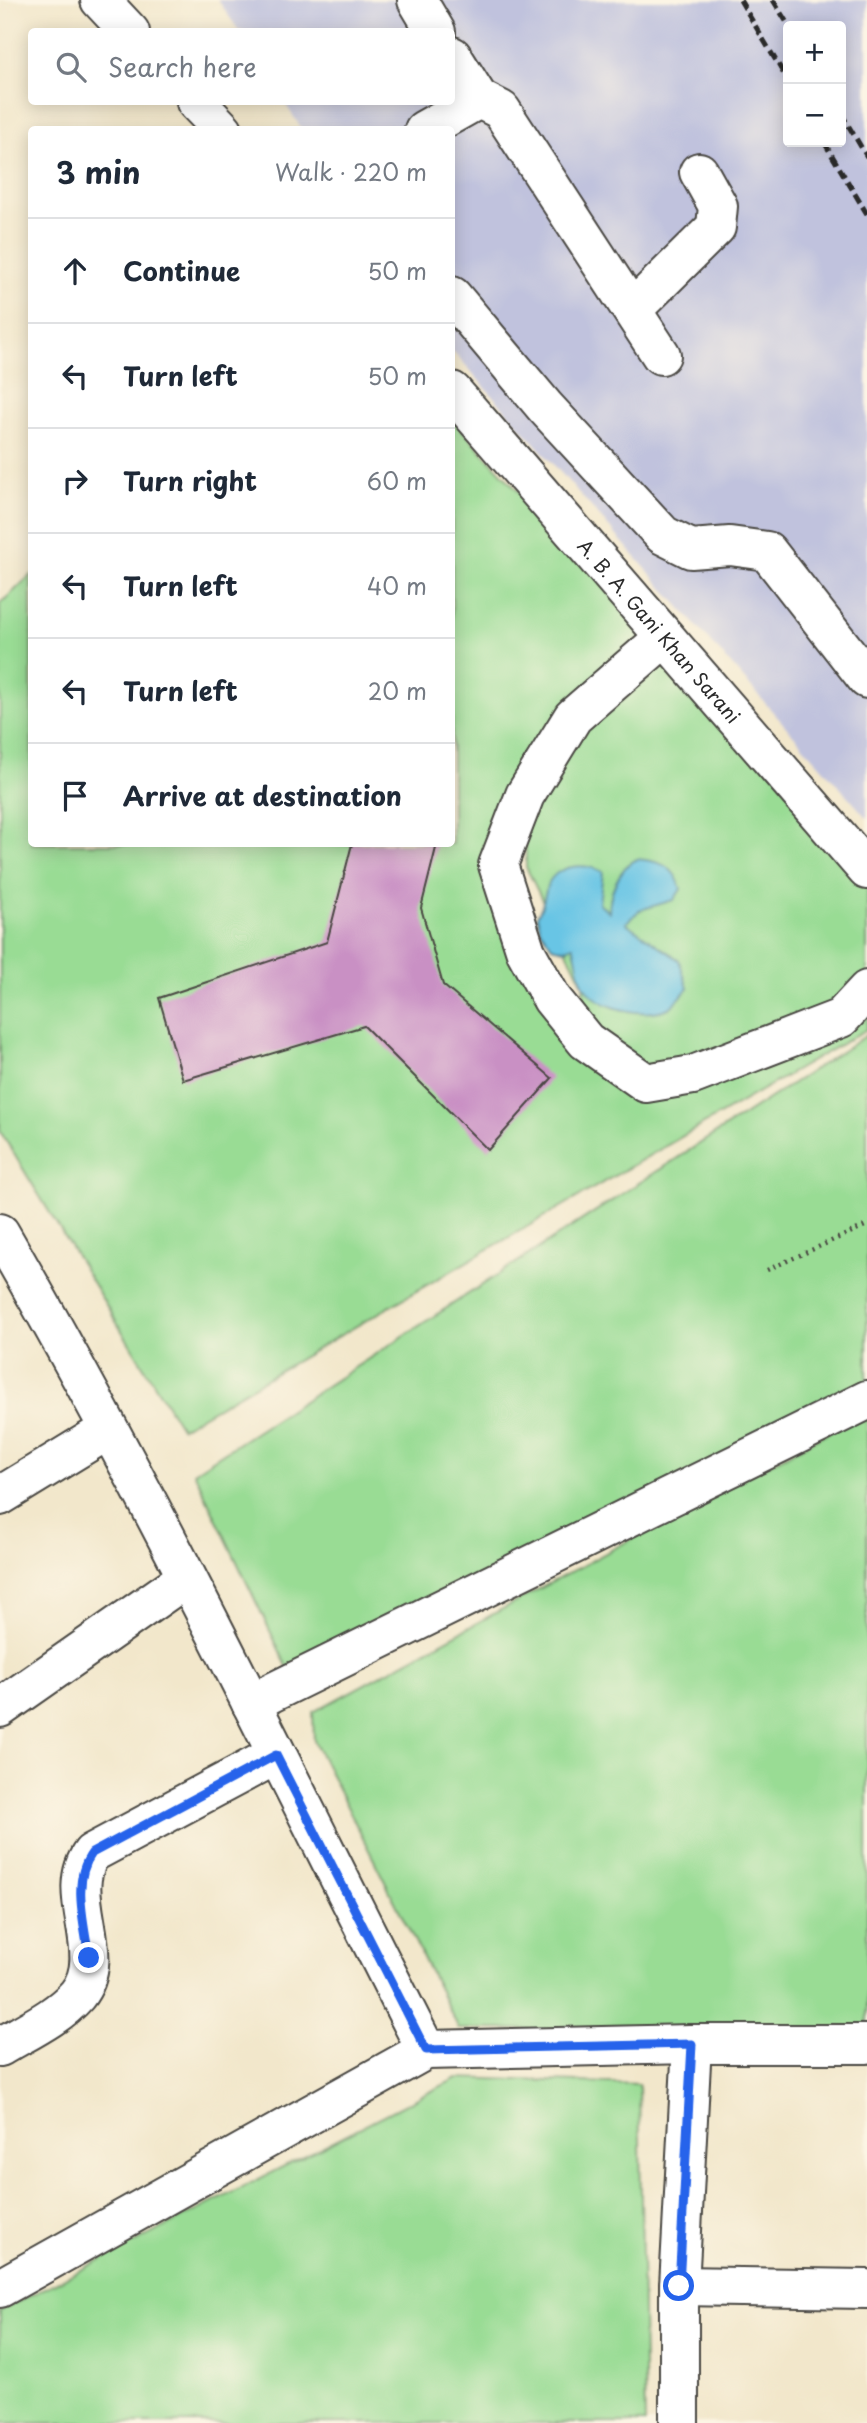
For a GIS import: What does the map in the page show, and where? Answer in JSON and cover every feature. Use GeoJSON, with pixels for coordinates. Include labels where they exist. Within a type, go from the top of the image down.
{"type":"FeatureCollection","features":[{"type":"Feature","properties":{"kind":"street"},"geometry":{"type":"LineString","coordinates":[[100,0],[126,28]]}},
{"type":"Feature","properties":{"kind":"street"},"geometry":{"type":"LineString","coordinates":[[416,0],[434,28]]}},
{"type":"Feature","properties":{"kind":"street"},"geometry":{"type":"LineString","coordinates":[[455,61],[479,99],[500,110],[661,355]]}},
{"type":"Feature","properties":{"kind":"street"},"geometry":{"type":"LineString","coordinates":[[431,126],[479,99]]}},
{"type":"Feature","properties":{"kind":"street"},"geometry":{"type":"LineString","coordinates":[[199,105],[219,126]]}},
{"type":"Feature","properties":{"kind":"street"},"geometry":{"type":"LineString","coordinates":[[633,309],[716,227],[718,206],[699,172]]}},
{"type":"Feature","properties":{"kind":"street"},"geometry":{"type":"LineString","coordinates":[[455,300],[545,407],[663,536],[691,549],[730,546],[767,551],[867,679]]}},
{"type":"Feature","properties":{"kind":"street","name":"A. B. A. Gani Khan Sarani"},"geometry":{"type":"LineString","coordinates":[[455,394],[867,870]]}},
{"type":"Feature","properties":{"kind":"street"},"geometry":{"type":"LineString","coordinates":[[665,637],[573,717],[525,795],[498,865],[526,952],[552,999],[586,1041],[646,1083],[693,1075],[841,1018],[867,989]]}},
{"type":"Feature","properties":{"kind":"street"},"geometry":{"type":"LineString","coordinates":[[0,1233],[64,1343],[251,1703],[426,2050]]}},
{"type":"Feature","properties":{"kind":"street"},"geometry":{"type":"LineString","coordinates":[[251,1703],[867,1400]]}},
{"type":"Feature","properties":{"kind":"street"},"geometry":{"type":"LineString","coordinates":[[0,1496],[108,1430]]}},
{"type":"Feature","properties":{"kind":"street"},"geometry":{"type":"LineString","coordinates":[[0,1708],[186,1578]]}},
{"type":"Feature","properties":{"kind":"street"},"geometry":{"type":"LineString","coordinates":[[0,2047],[60,2009],[78,1994],[89,1958],[80,1883],[83,1865],[92,1853],[276,1755]]}},
{"type":"Feature","properties":{"kind":"street"},"geometry":{"type":"LineString","coordinates":[[679,2423],[679,2286],[692,2044]]}},
{"type":"Feature","properties":{"kind":"street"},"geometry":{"type":"LineString","coordinates":[[0,2288],[426,2050],[692,2044],[867,2044]]}},
{"type":"Feature","properties":{"kind":"street"},"geometry":{"type":"LineString","coordinates":[[679,2286],[867,2289]]}},
{"type":"Feature","properties":{"kind":"path"},"geometry":{"type":"LineString","coordinates":[[766,1270],[867,1224]]}},
{"type":"Feature","properties":{"kind":"shaded area"},"geometry":{"type":"Polygon","coordinates":[[[218,0],[867,0],[867,818],[455,353],[455,126],[300,126],[286,105],[455,105],[455,28],[237,28],[218,0]]]}},
{"type":"Feature","properties":{"kind":"green space"},"geometry":{"type":"Polygon","coordinates":[[[455,422],[867,870],[867,1029],[181,1428],[0,1131],[0,604],[28,578],[28,847],[455,847],[455,422]],[[525,798],[498,865],[586,1039],[583,984],[526,867],[525,798]]]}},
{"type":"Feature","properties":{"kind":"green space"},"geometry":{"type":"Polygon","coordinates":[[[867,1035],[867,1399],[293,1679],[194,1472],[867,1035]]]}},
{"type":"Feature","properties":{"kind":"green space"},"geometry":{"type":"Polygon","coordinates":[[[867,1411],[867,2032],[459,2029],[314,1741],[313,1712],[867,1411]]]}},
{"type":"Feature","properties":{"kind":"green space"},"geometry":{"type":"Polygon","coordinates":[[[457,2078],[639,2084],[645,2423],[0,2423],[0,2311],[457,2078]]]}},
{"type":"Feature","properties":{"kind":"water"},"geometry":{"type":"Polygon","coordinates":[[[636,859],[652,861],[670,869],[681,889],[674,900],[640,910],[626,923],[679,960],[688,988],[672,1006],[659,1011],[622,1010],[598,1000],[589,993],[583,984],[573,946],[565,949],[552,946],[540,929],[537,915],[551,879],[562,870],[576,866],[603,872],[599,903],[609,912],[616,882],[625,868],[636,859]]]}},
{"type":"Feature","properties":{"kind":"building"},"geometry":{"type":"Polygon","coordinates":[[[351,847],[436,847],[421,908],[443,985],[552,1078],[488,1150],[364,1026],[183,1080],[159,998],[327,942],[351,847]]]}},
{"type":"Feature","properties":{"kind":"railway"},"geometry":{"type":"LineString","coordinates":[[740,0],[783,73]]}},
{"type":"Feature","properties":{"kind":"railway"},"geometry":{"type":"LineString","coordinates":[[773,0],[786,21]]}},
{"type":"Feature","properties":{"kind":"railway"},"geometry":{"type":"LineString","coordinates":[[846,121],[867,157]]}},
{"type":"Feature","properties":{"kind":"railway"},"geometry":{"type":"LineString","coordinates":[[827,147],[867,214]]}},
{"type":"Feature","properties":{"kind":"route"},"geometry":{"type":"LineString","coordinates":[[89,1958],[80,1883],[83,1865],[92,1853],[276,1755],[426,2050],[692,2044],[679,2286]]}}]}
